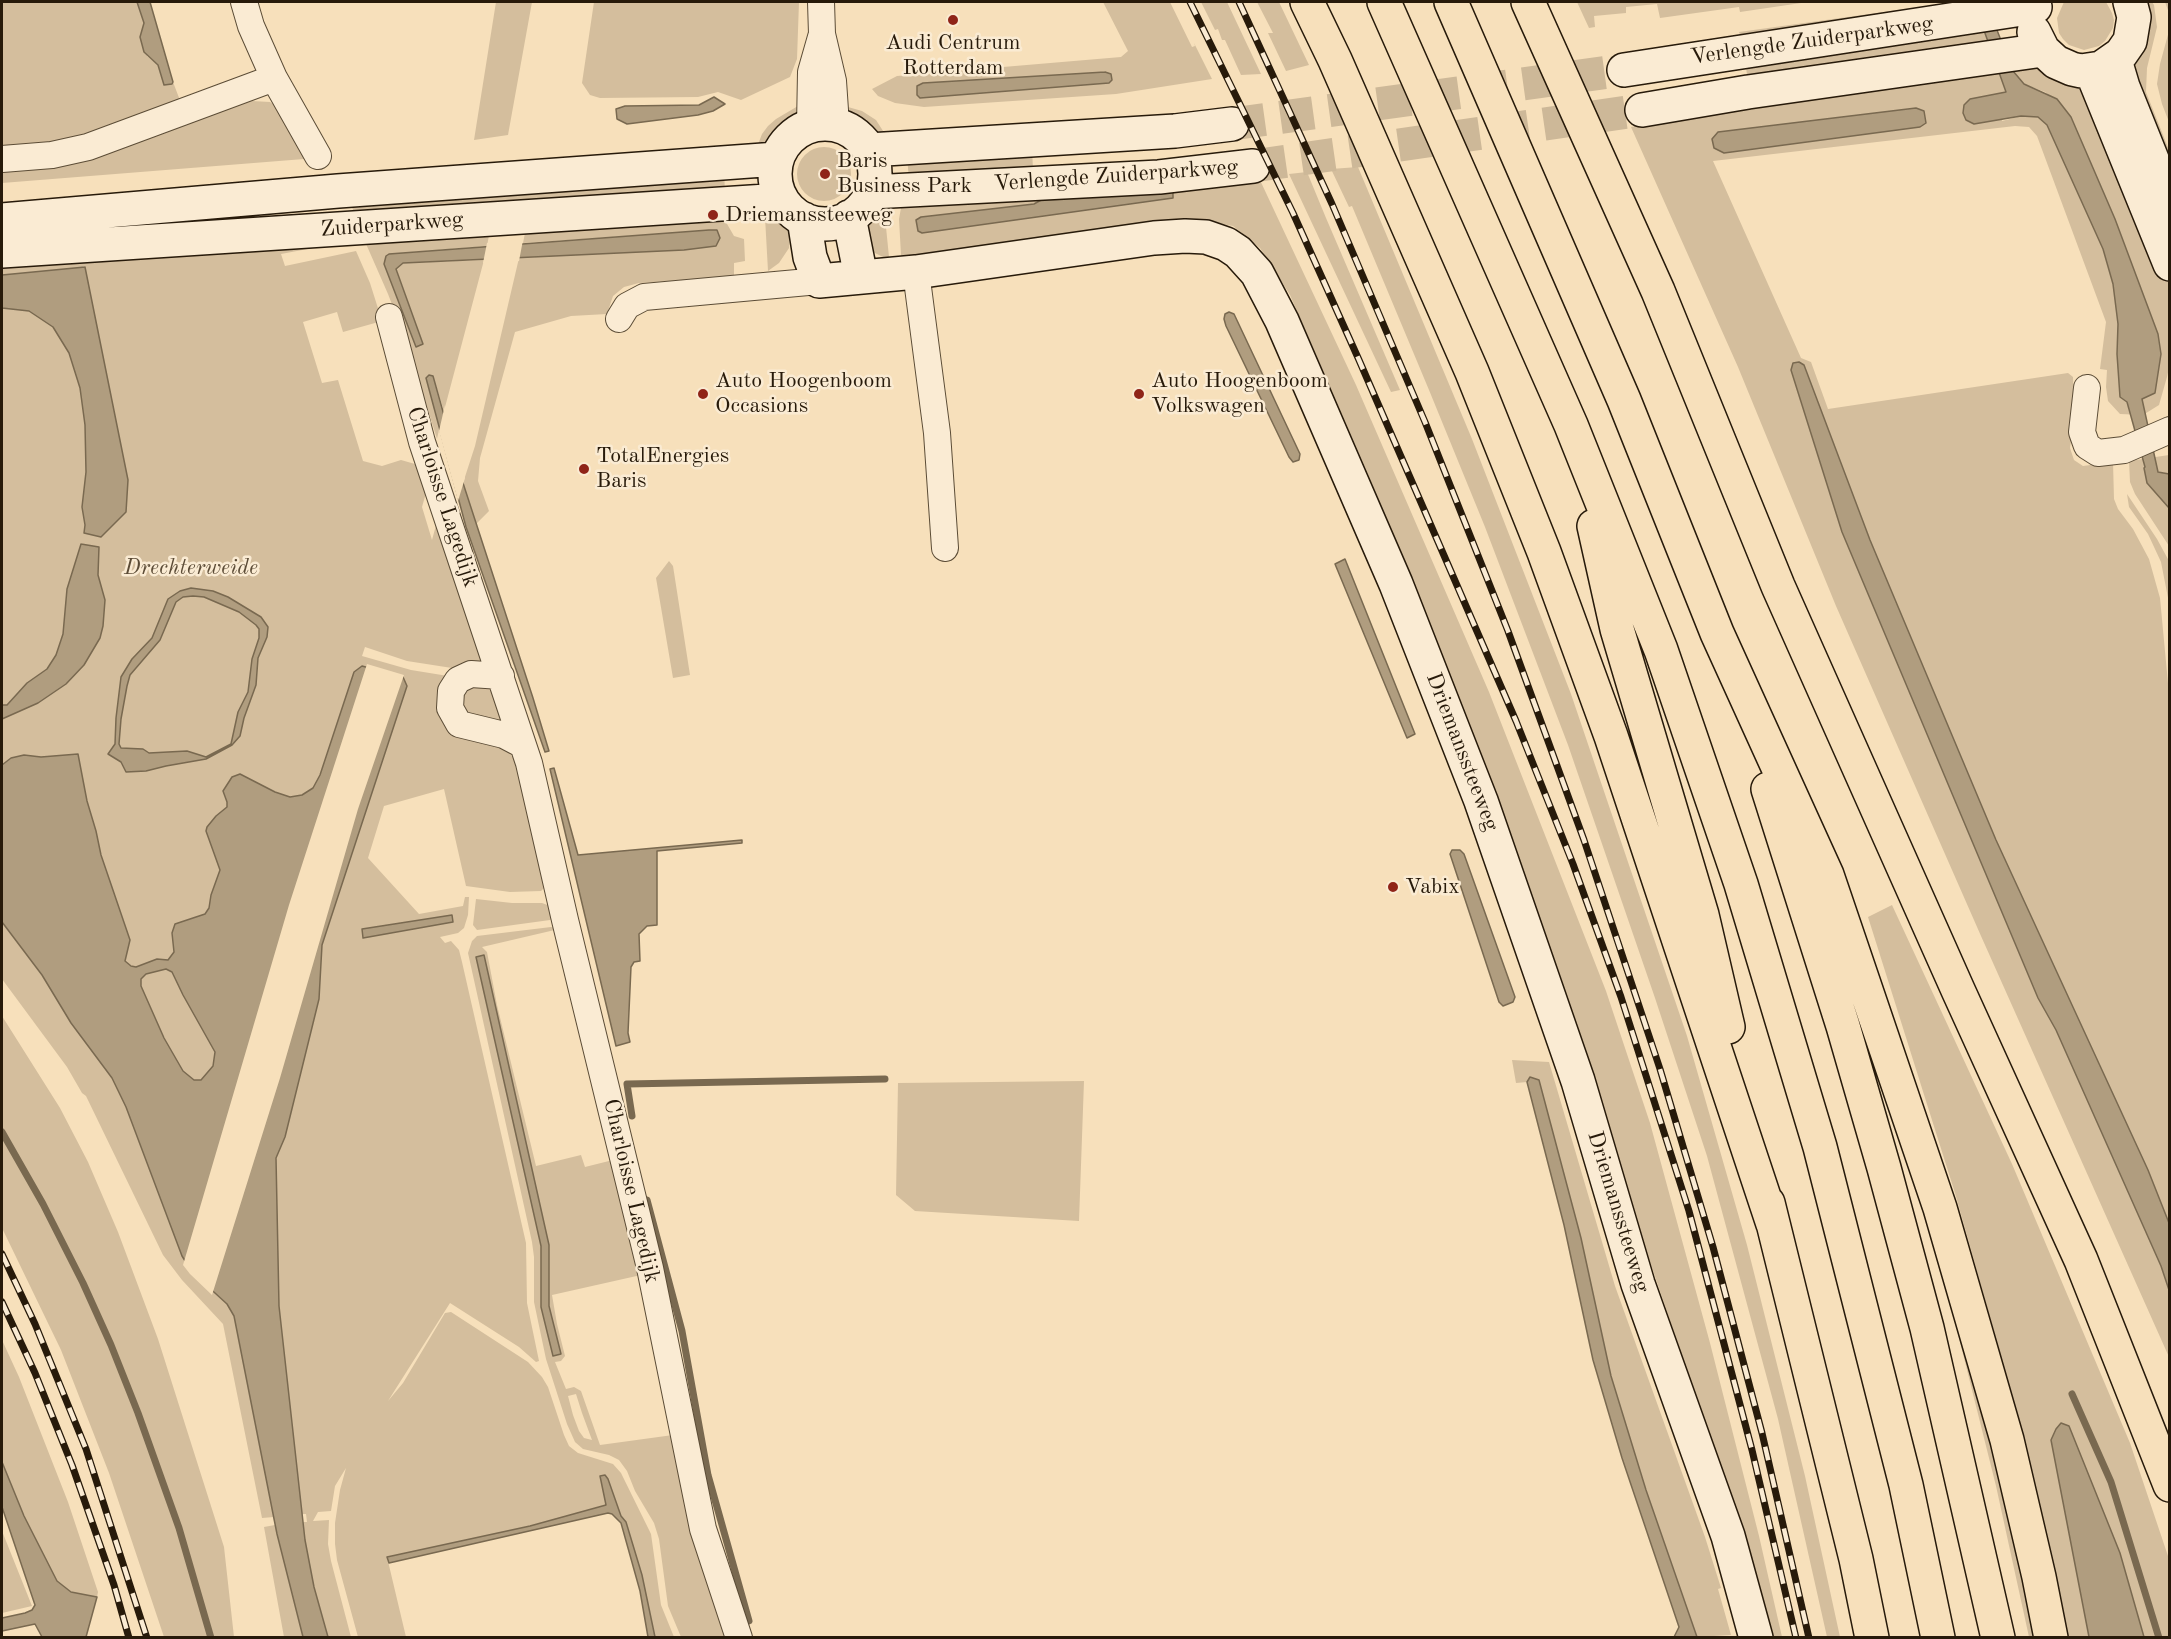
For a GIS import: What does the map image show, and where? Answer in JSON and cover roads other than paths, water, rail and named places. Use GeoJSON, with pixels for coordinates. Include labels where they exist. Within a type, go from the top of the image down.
{"type":"FeatureCollection","features":[{"type":"Feature","properties":{"kind":"highway"},"geometry":{"type":"LineString","coordinates":[[1307,2],[1335,60],[1472,372],[1544,552],[1611,736],[1773,1224]]}},
{"type":"Feature","properties":{"kind":"highway"},"geometry":{"type":"LineString","coordinates":[[1384,2],[1571,425],[1660,650],[1741,884],[1820,1147],[1906,1485],[1938,1638]]}},
{"type":"Feature","properties":{"kind":"highway"},"geometry":{"type":"LineString","coordinates":[[1451,2],[1624,400],[1717,633],[1827,875],[1940,1208],[2007,1440],[2051,1638]]}},
{"type":"Feature","properties":{"kind":"highway"},"geometry":{"type":"LineString","coordinates":[[1528,2],[1658,291],[1778,586],[2081,1260],[2169,1485]]}},
{"type":"Feature","properties":{"kind":"highway"},"geometry":{"type":"LineString","coordinates":[[1571,425],[1617,629],[1702,915],[1773,1224],[1856,1559],[1872,1638]]}},
{"type":"Feature","properties":{"kind":"highway"},"geometry":{"type":"LineString","coordinates":[[1717,633],[1800,885],[1884,1168],[1927,1328],[1998,1638]]}},
{"type":"Feature","properties":{"kind":"main road"},"geometry":{"type":"LineString","coordinates":[[2026,7],[2034,30],[2032,51],[2072,69],[2103,65],[2126,48],[2133,33],[2134,16],[2130,2]]}},
{"type":"Feature","properties":{"kind":"main road","name":"Verlengde Zuiderparkweg"},"geometry":{"type":"LineString","coordinates":[[1624,70],[1972,18],[2026,7]]}},
{"type":"Feature","properties":{"kind":"main road","name":"Verlengde Zuiderparkweg"},"geometry":{"type":"LineString","coordinates":[[1642,110],[2032,51]]}},
{"type":"Feature","properties":{"kind":"main road"},"geometry":{"type":"LineString","coordinates":[[2103,65],[2123,87],[2169,204]]}},
{"type":"Feature","properties":{"kind":"main road"},"geometry":{"type":"LineString","coordinates":[[2103,65],[2169,264]]}},
{"type":"Feature","properties":{"kind":"main road","name":"Verlengde Zuiderparkweg"},"geometry":{"type":"LineString","coordinates":[[869,150],[1175,131],[1232,124]]}},
{"type":"Feature","properties":{"kind":"main road"},"geometry":{"type":"LineString","coordinates":[[823,125],[855,134],[869,150],[875,171],[871,192],[862,207],[849,217],[832,223],[813,222],[793,209],[778,192],[775,176],[777,159],[782,147],[790,138],[823,125]]}},
{"type":"Feature","properties":{"kind":"main road","name":"Zuiderparkweg"},"geometry":{"type":"LineString","coordinates":[[2,220],[338,191],[777,159]]}},
{"type":"Feature","properties":{"kind":"main road","name":"Verlengde Zuiderparkweg"},"geometry":{"type":"LineString","coordinates":[[871,192],[1159,177],[1253,166]]}},
{"type":"Feature","properties":{"kind":"main road"},"geometry":{"type":"LineString","coordinates":[[793,209],[819,281]]}},
{"type":"Feature","properties":{"kind":"main road","name":"Zuiderparkweg"},"geometry":{"type":"LineString","coordinates":[[2,251],[793,209]]}},
{"type":"Feature","properties":{"kind":"main road"},"geometry":{"type":"LineString","coordinates":[[849,217],[861,277]]}},
{"type":"Feature","properties":{"kind":"main road","name":"Driemanssteeweg"},"geometry":{"type":"LineString","coordinates":[[819,281],[916,272],[1154,238],[1185,236],[1206,237],[1226,244],[1238,252],[1257,273],[1282,321],[1396,584],[1481,801],[1578,1081],[1638,1284],[1728,1536],[1756,1638]]}},
{"type":"Feature","properties":{"kind":"street"},"geometry":{"type":"LineString","coordinates":[[244,2],[274,78],[318,156]]}},
{"type":"Feature","properties":{"kind":"street"},"geometry":{"type":"LineString","coordinates":[[821,2],[822,34],[833,81],[823,125]]}},
{"type":"Feature","properties":{"kind":"street"},"geometry":{"type":"LineString","coordinates":[[2,159],[52,155],[88,147],[274,78]]}},
{"type":"Feature","properties":{"kind":"street"},"geometry":{"type":"LineString","coordinates":[[916,272],[937,433],[945,548]]}},
{"type":"Feature","properties":{"kind":"street","name":"Driemanssteeweg"},"geometry":{"type":"LineString","coordinates":[[619,319],[627,306],[644,297],[819,281]]}},
{"type":"Feature","properties":{"kind":"street","name":"Charloisse Lagedijk"},"geometry":{"type":"LineString","coordinates":[[389,317],[422,442],[524,745],[650,1268],[703,1529],[739,1638]]}},
{"type":"Feature","properties":{"kind":"street"},"geometry":{"type":"LineString","coordinates":[[2087,388],[2082,432],[2087,446],[2098,453],[2169,449]]}},
{"type":"Feature","properties":{"kind":"street"},"geometry":{"type":"LineString","coordinates":[[2124,450],[2169,430]]}},
{"type":"Feature","properties":{"kind":"street"},"geometry":{"type":"LineString","coordinates":[[501,676],[471,674],[458,680],[452,691],[450,708],[459,724],[504,735],[524,745]]}},
{"type":"Feature","properties":{"kind":"waterway"},"geometry":{"type":"LineString","coordinates":[[632,1116],[627,1084],[885,1079]]}},
{"type":"Feature","properties":{"kind":"waterway"},"geometry":{"type":"LineString","coordinates":[[2,1132],[43,1204],[111,1345],[179,1528],[211,1638]]}},
{"type":"Feature","properties":{"kind":"waterway"},"geometry":{"type":"LineString","coordinates":[[647,1200],[682,1331],[708,1475],[749,1621]]}},
{"type":"Feature","properties":{"kind":"waterway"},"geometry":{"type":"LineString","coordinates":[[2072,1394],[2111,1482],[2159,1638]]}},
{"type":"Feature","properties":{"kind":"tunnel"},"geometry":{"type":"LineString","coordinates":[[1232,124],[1624,70]]}},
{"type":"Feature","properties":{"kind":"tunnel"},"geometry":{"type":"LineString","coordinates":[[1253,166],[1642,110]]}},
{"type":"Feature","properties":{"kind":"railway"},"geometry":{"type":"LineString","coordinates":[[1190,2],[1293,213],[1359,360],[1516,721],[1573,864],[1621,997],[1689,1211],[1752,1450],[1796,1638]]}},
{"type":"Feature","properties":{"kind":"railway"},"geometry":{"type":"LineString","coordinates":[[1239,2],[1332,204],[1425,422],[1508,631],[1584,840],[1660,1069],[1713,1247],[1762,1433],[1809,1638]]}},
{"type":"Feature","properties":{"kind":"railway"},"geometry":{"type":"LineString","coordinates":[[2,1254],[35,1324],[86,1449],[147,1638]]}},
{"type":"Feature","properties":{"kind":"railway"},"geometry":{"type":"LineString","coordinates":[[2,1302],[35,1373],[72,1465],[114,1585],[129,1638]]}},
{"type":"Feature","properties":{"kind":"place","name":"Audi Centrum Rotterdam"},"geometry":{"type":"Point","coordinates":[953,20]}},
{"type":"Feature","properties":{"kind":"place","name":"Baris Business Park"},"geometry":{"type":"Point","coordinates":[825,174]}},
{"type":"Feature","properties":{"kind":"place","name":"Driemanssteeweg"},"geometry":{"type":"Point","coordinates":[713,215]}},
{"type":"Feature","properties":{"kind":"place","name":"Auto Hoogenboom Occasions"},"geometry":{"type":"Point","coordinates":[703,394]}},
{"type":"Feature","properties":{"kind":"place","name":"Auto Hoogenboom Volkswagen"},"geometry":{"type":"Point","coordinates":[1139,394]}},
{"type":"Feature","properties":{"kind":"place","name":"TotalEnergies Baris"},"geometry":{"type":"Point","coordinates":[584,469]}},
{"type":"Feature","properties":{"kind":"place","name":"Vabix"},"geometry":{"type":"Point","coordinates":[1393,887]}},
{"type":"Feature","properties":{"kind":"park label","name":"Drechterweide"},"geometry":{"type":"Point","coordinates":[191,568]}}]}
